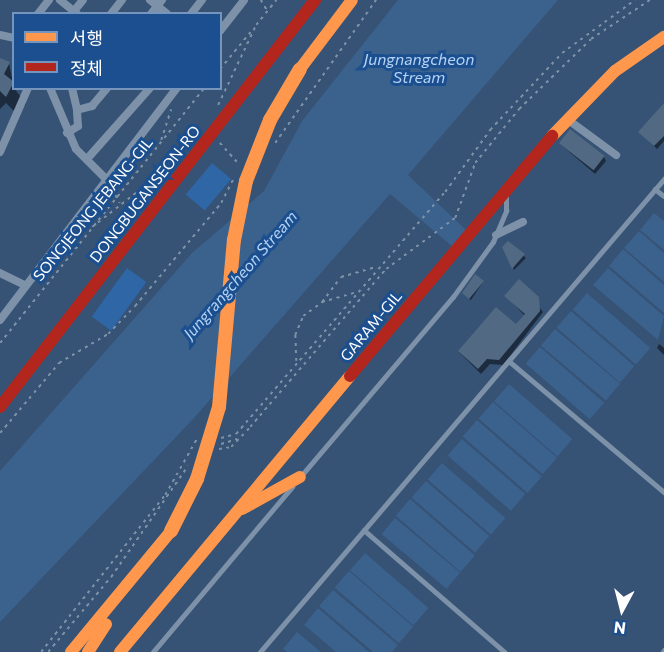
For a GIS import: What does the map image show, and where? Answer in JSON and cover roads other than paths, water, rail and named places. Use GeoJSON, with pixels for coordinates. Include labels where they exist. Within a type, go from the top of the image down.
{"type":"FeatureCollection","features":[{"type":"Feature","properties":{"kind":"main road","name":"DONGBUGANSEON-RO"},"geometry":{"type":"LineString","coordinates":[[0,407],[315,0]]}},
{"type":"Feature","properties":{"kind":"main road"},"geometry":{"type":"LineString","coordinates":[[71,652],[136,577],[171,531],[197,479],[219,407],[234,240],[246,181],[259,141],[300,69],[352,0]]}},
{"type":"Feature","properties":{"kind":"main road","name":"GARAM-GIL"},"geometry":{"type":"LineString","coordinates":[[120,652],[233,514],[567,119],[615,71],[664,37]]}},
{"type":"Feature","properties":{"kind":"main road"},"geometry":{"type":"LineString","coordinates":[[0,401],[14,390]]}},
{"type":"Feature","properties":{"kind":"main road"},"geometry":{"type":"LineString","coordinates":[[233,514],[300,477]]}},
{"type":"Feature","properties":{"kind":"main road"},"geometry":{"type":"LineString","coordinates":[[88,652],[136,577]]}},
{"type":"Feature","properties":{"kind":"street"},"geometry":{"type":"LineString","coordinates":[[41,12],[49,0]]}},
{"type":"Feature","properties":{"kind":"street"},"geometry":{"type":"LineString","coordinates":[[60,0],[76,12],[83,0]]}},
{"type":"Feature","properties":{"kind":"street"},"geometry":{"type":"LineString","coordinates":[[113,12],[122,0]]}},
{"type":"Feature","properties":{"kind":"street"},"geometry":{"type":"LineString","coordinates":[[193,12],[202,0]]}},
{"type":"Feature","properties":{"kind":"street"},"geometry":{"type":"LineString","coordinates":[[222,28],[244,0]]}},
{"type":"Feature","properties":{"kind":"street"},"geometry":{"type":"LineString","coordinates":[[0,152],[27,90]]}},
{"type":"Feature","properties":{"kind":"street"},"geometry":{"type":"LineString","coordinates":[[51,90],[67,133],[107,180]]}},
{"type":"Feature","properties":{"kind":"street"},"geometry":{"type":"LineString","coordinates":[[67,133],[78,126],[72,90]]}},
{"type":"Feature","properties":{"kind":"street"},"geometry":{"type":"LineString","coordinates":[[77,110],[92,106],[106,90]]}},
{"type":"Feature","properties":{"kind":"street"},"geometry":{"type":"LineString","coordinates":[[87,159],[148,90]]}},
{"type":"Feature","properties":{"kind":"street"},"geometry":{"type":"LineString","coordinates":[[0,320],[107,180],[172,90]]}},
{"type":"Feature","properties":{"kind":"street"},"geometry":{"type":"LineString","coordinates":[[567,119],[616,155]]}},
{"type":"Feature","properties":{"kind":"street"},"geometry":{"type":"LineString","coordinates":[[496,236],[523,222]]}},
{"type":"Feature","properties":{"kind":"street"},"geometry":{"type":"LineString","coordinates":[[0,273],[25,285]]}},
{"type":"Feature","properties":{"kind":"lane"},"geometry":{"type":"LineString","coordinates":[[260,652],[664,179]]}},
{"type":"Feature","properties":{"kind":"lane"},"geometry":{"type":"LineString","coordinates":[[655,189],[664,196]]}},
{"type":"Feature","properties":{"kind":"lane"},"geometry":{"type":"LineString","coordinates":[[153,652],[453,297],[496,236],[506,212],[506,190]]}},
{"type":"Feature","properties":{"kind":"lane"},"geometry":{"type":"LineString","coordinates":[[509,361],[664,492]]}},
{"type":"Feature","properties":{"kind":"lane"},"geometry":{"type":"LineString","coordinates":[[364,531],[505,652]]}},
{"type":"Feature","properties":{"kind":"water","name":"Jungnangcheon Stream"},"geometry":{"type":"Polygon","coordinates":[[[398,0],[558,0],[408,175],[466,230],[453,247],[390,194],[195,417],[0,622],[0,471],[192,253],[264,191],[302,121],[398,0]]]}},
{"type":"Feature","properties":{"kind":"water"},"geometry":{"type":"Polygon","coordinates":[[[654,213],[664,221],[664,250],[640,230],[654,213]]]}},
{"type":"Feature","properties":{"kind":"water"},"geometry":{"type":"Polygon","coordinates":[[[639,231],[664,253],[664,282],[624,248],[639,231]]]}},
{"type":"Feature","properties":{"kind":"water"},"geometry":{"type":"Polygon","coordinates":[[[623,249],[664,285],[664,313],[609,266],[623,249]]]}},
{"type":"Feature","properties":{"kind":"water"},"geometry":{"type":"Polygon","coordinates":[[[608,268],[664,316],[658,340],[593,285],[608,268]]]}},
{"type":"Feature","properties":{"kind":"water"},"geometry":{"type":"Polygon","coordinates":[[[587,293],[650,348],[636,365],[573,310],[587,293]]]}},
{"type":"Feature","properties":{"kind":"water"},"geometry":{"type":"Polygon","coordinates":[[[571,311],[634,366],[620,383],[557,328],[571,311]]]}},
{"type":"Feature","properties":{"kind":"water"},"geometry":{"type":"Polygon","coordinates":[[[555,329],[620,384],[606,400],[541,346],[555,329]]]}},
{"type":"Feature","properties":{"kind":"water"},"geometry":{"type":"Polygon","coordinates":[[[540,347],[604,403],[590,419],[526,364],[540,347]]]}},
{"type":"Feature","properties":{"kind":"water"},"geometry":{"type":"Polygon","coordinates":[[[509,384],[572,439],[557,456],[494,401],[509,384]]]}},
{"type":"Feature","properties":{"kind":"water"},"geometry":{"type":"Polygon","coordinates":[[[493,402],[557,458],[543,474],[479,419],[493,402]]]}},
{"type":"Feature","properties":{"kind":"water"},"geometry":{"type":"Polygon","coordinates":[[[477,420],[542,476],[527,493],[463,437],[477,420]]]}},
{"type":"Feature","properties":{"kind":"water"},"geometry":{"type":"Polygon","coordinates":[[[462,439],[525,494],[511,511],[448,456],[462,439]]]}},
{"type":"Feature","properties":{"kind":"water"},"geometry":{"type":"Polygon","coordinates":[[[442,463],[505,518],[491,535],[428,480],[442,463]]]}},
{"type":"Feature","properties":{"kind":"water"},"geometry":{"type":"Polygon","coordinates":[[[426,481],[489,536],[475,553],[412,498],[426,481]]]}},
{"type":"Feature","properties":{"kind":"water"},"geometry":{"type":"Polygon","coordinates":[[[410,499],[475,555],[460,572],[396,516],[410,499]]]}},
{"type":"Feature","properties":{"kind":"water"},"geometry":{"type":"Polygon","coordinates":[[[395,518],[460,573],[447,589],[382,534],[395,518]]]}},
{"type":"Feature","properties":{"kind":"water"},"geometry":{"type":"Polygon","coordinates":[[[365,553],[428,608],[413,625],[350,570],[365,553]]]}},
{"type":"Feature","properties":{"kind":"water"},"geometry":{"type":"Polygon","coordinates":[[[349,571],[413,627],[399,643],[335,588],[349,571]]]}},
{"type":"Feature","properties":{"kind":"water"},"geometry":{"type":"Polygon","coordinates":[[[333,590],[398,645],[392,652],[373,652],[319,606],[333,590]]]}},
{"type":"Feature","properties":{"kind":"water"},"geometry":{"type":"Polygon","coordinates":[[[318,608],[369,652],[336,652],[304,625],[318,608]]]}},
{"type":"Feature","properties":{"kind":"water"},"geometry":{"type":"Polygon","coordinates":[[[297,632],[321,652],[287,652],[283,649],[297,632]]]}},
{"type":"Feature","properties":{"kind":"water label","name":"Jungrangcheon Stream"},"geometry":{"type":"Point","coordinates":[240,275]}}]}
